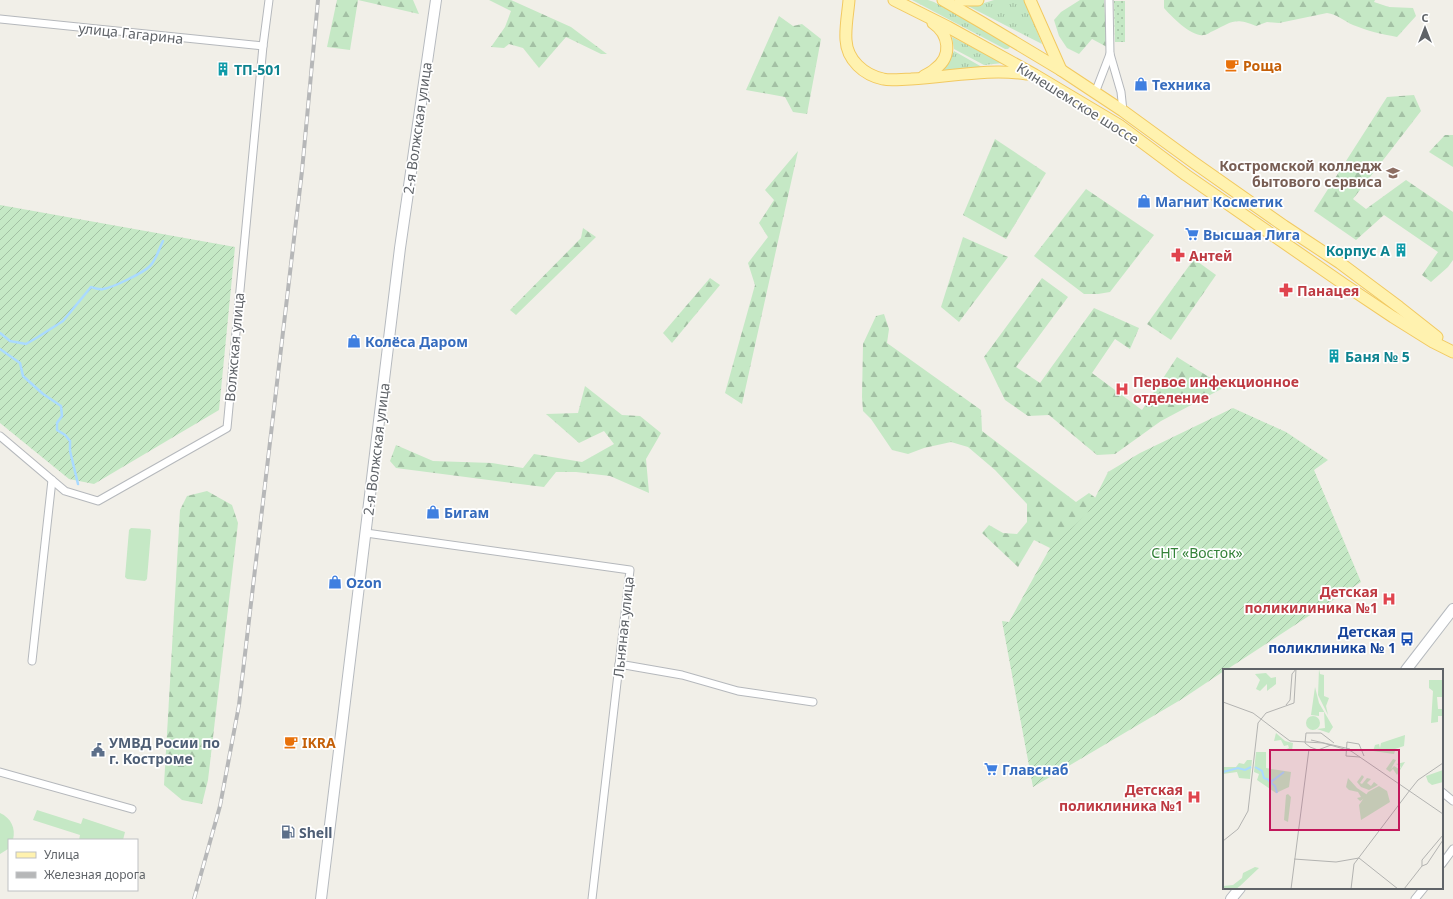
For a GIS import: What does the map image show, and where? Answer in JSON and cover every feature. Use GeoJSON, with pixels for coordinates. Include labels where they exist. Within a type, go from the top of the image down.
{"type":"FeatureCollection","features":[{"type":"Feature","properties":{"kind":"main road"},"geometry":{"type":"LineString","coordinates":[[849,0],[846,40],[850,56],[858,67],[884,80],[994,71],[1035,75]]}},
{"type":"Feature","properties":{"kind":"main road","name":"Кинешемское шоссе"},"geometry":{"type":"LineString","coordinates":[[894,0],[916,10],[1035,75],[1119,125],[1186,175],[1338,280],[1433,342],[1453,351]]}},
{"type":"Feature","properties":{"kind":"main road","name":"Кинешемское шоссе"},"geometry":{"type":"LineString","coordinates":[[942,0],[1061,70],[1123,111],[1192,162],[1340,263],[1399,307],[1453,351]]}},
{"type":"Feature","properties":{"kind":"main road"},"geometry":{"type":"LineString","coordinates":[[960,0],[978,0]]}},
{"type":"Feature","properties":{"kind":"main road"},"geometry":{"type":"LineString","coordinates":[[1030,0],[1061,70]]}},
{"type":"Feature","properties":{"kind":"main road"},"geometry":{"type":"LineString","coordinates":[[916,10],[940,28],[946,37],[947,46],[945,56],[941,64],[935,70],[919,78]]}},
{"type":"Feature","properties":{"kind":"street","name":"Волжская улица"},"geometry":{"type":"LineString","coordinates":[[0,436],[65,491],[98,501],[227,428],[263,46],[269,0]]}},
{"type":"Feature","properties":{"kind":"street","name":"2-я Волжская улица"},"geometry":{"type":"LineString","coordinates":[[322,899],[400,248],[436,0]]}},
{"type":"Feature","properties":{"kind":"street"},"geometry":{"type":"LineString","coordinates":[[1108,0],[1110,54],[1121,92],[1123,111]]}},
{"type":"Feature","properties":{"kind":"street","name":"улица Гагарина"},"geometry":{"type":"LineString","coordinates":[[0,19],[263,46]]}},
{"type":"Feature","properties":{"kind":"street"},"geometry":{"type":"LineString","coordinates":[[1095,93],[1110,54]]}},
{"type":"Feature","properties":{"kind":"street"},"geometry":{"type":"LineString","coordinates":[[32,661],[52,480]]}},
{"type":"Feature","properties":{"kind":"street","name":"Льняная улица"},"geometry":{"type":"LineString","coordinates":[[366,533],[630,570],[592,899]]}},
{"type":"Feature","properties":{"kind":"street"},"geometry":{"type":"LineString","coordinates":[[1407,669],[1453,609]]}},
{"type":"Feature","properties":{"kind":"street"},"geometry":{"type":"LineString","coordinates":[[619,664],[682,674],[738,691],[813,702]]}},
{"type":"Feature","properties":{"kind":"street"},"geometry":{"type":"LineString","coordinates":[[0,772],[132,809]]}},
{"type":"Feature","properties":{"kind":"street"},"geometry":{"type":"LineString","coordinates":[[1443,793],[1453,801]]}},
{"type":"Feature","properties":{"kind":"street"},"geometry":{"type":"LineString","coordinates":[[1443,863],[1453,849]]}},
{"type":"Feature","properties":{"kind":"street"},"geometry":{"type":"LineString","coordinates":[[1231,899],[1239,889]]}},
{"type":"Feature","properties":{"kind":"street"},"geometry":{"type":"LineString","coordinates":[[1415,899],[1423,889]]}},
{"type":"Feature","properties":{"kind":"green space"},"geometry":{"type":"Polygon","coordinates":[[[337,0],[358,0],[350,50],[327,47],[337,0]]]}},
{"type":"Feature","properties":{"kind":"green space"},"geometry":{"type":"Polygon","coordinates":[[[358,0],[413,0],[419,14],[358,0]]]}},
{"type":"Feature","properties":{"kind":"green space"},"geometry":{"type":"Polygon","coordinates":[[[489,0],[511,0],[571,27],[607,54],[601,54],[566,37],[539,68],[523,48],[509,44],[504,48],[491,47],[505,27],[511,11],[489,0]]]}},
{"type":"Feature","properties":{"kind":"green space"},"geometry":{"type":"Polygon","coordinates":[[[912,0],[928,0],[934,2],[1011,46],[1008,49],[1005,49],[912,0]]]}},
{"type":"Feature","properties":{"kind":"green space"},"geometry":{"type":"Polygon","coordinates":[[[994,0],[1025,0],[1042,44],[968,6],[994,0]]]}},
{"type":"Feature","properties":{"kind":"green space"},"geometry":{"type":"Polygon","coordinates":[[[1080,0],[1104,0],[1107,47],[1092,39],[1079,54],[1067,48],[1059,36],[1054,20],[1061,12],[1080,0]]]}},
{"type":"Feature","properties":{"kind":"green space"},"geometry":{"type":"Polygon","coordinates":[[[1164,0],[1375,0],[1374,2],[1389,7],[1413,8],[1416,16],[1397,37],[1364,29],[1327,13],[1279,23],[1267,22],[1256,26],[1238,21],[1225,25],[1206,35],[1199,35],[1182,26],[1164,8],[1164,0]]]}},
{"type":"Feature","properties":{"kind":"green space"},"geometry":{"type":"Polygon","coordinates":[[[1114,1],[1125,1],[1125,42],[1115,42],[1114,1]]]}},
{"type":"Feature","properties":{"kind":"green space"},"geometry":{"type":"Polygon","coordinates":[[[779,16],[793,26],[802,24],[821,39],[807,114],[793,112],[785,97],[746,90],[779,16]]]}},
{"type":"Feature","properties":{"kind":"green space"},"geometry":{"type":"Polygon","coordinates":[[[952,37],[1003,63],[984,65],[954,49],[952,37]]]}},
{"type":"Feature","properties":{"kind":"green space"},"geometry":{"type":"Polygon","coordinates":[[[954,51],[982,67],[940,71],[948,63],[954,51]]]}},
{"type":"Feature","properties":{"kind":"green space"},"geometry":{"type":"Polygon","coordinates":[[[1414,95],[1421,111],[1353,199],[1366,209],[1406,180],[1453,212],[1453,260],[1448,267],[1431,282],[1422,275],[1438,252],[1384,215],[1356,240],[1314,211],[1387,97],[1414,95]]]}},
{"type":"Feature","properties":{"kind":"green space"},"geometry":{"type":"Polygon","coordinates":[[[1445,135],[1453,135],[1453,167],[1429,152],[1445,135]]]}},
{"type":"Feature","properties":{"kind":"green space"},"geometry":{"type":"Polygon","coordinates":[[[995,139],[1046,173],[1006,239],[963,215],[995,139]]]}},
{"type":"Feature","properties":{"kind":"green space"},"geometry":{"type":"Polygon","coordinates":[[[798,151],[742,404],[725,393],[755,285],[748,263],[768,237],[759,223],[774,200],[765,190],[798,151]]]}},
{"type":"Feature","properties":{"kind":"green space"},"geometry":{"type":"Polygon","coordinates":[[[1086,189],[1154,235],[1110,292],[1084,294],[1034,256],[1086,189]]]}},
{"type":"Feature","properties":{"kind":"green space"},"geometry":{"type":"Polygon","coordinates":[[[0,205],[235,247],[219,410],[94,484],[69,479],[0,423],[0,205]]]}},
{"type":"Feature","properties":{"kind":"green space"},"geometry":{"type":"Polygon","coordinates":[[[583,228],[596,237],[516,315],[510,310],[581,238],[583,228]]]}},
{"type":"Feature","properties":{"kind":"green space"},"geometry":{"type":"Polygon","coordinates":[[[963,237],[1008,257],[959,322],[941,307],[963,237]]]}},
{"type":"Feature","properties":{"kind":"green space"},"geometry":{"type":"Polygon","coordinates":[[[1194,259],[1216,275],[1171,340],[1147,324],[1194,259]]]}},
{"type":"Feature","properties":{"kind":"green space"},"geometry":{"type":"Polygon","coordinates":[[[710,278],[720,285],[672,343],[663,333],[710,278]]]}},
{"type":"Feature","properties":{"kind":"green space"},"geometry":{"type":"Polygon","coordinates":[[[1042,278],[1068,297],[1016,367],[1040,383],[1094,308],[1139,328],[1130,349],[1115,339],[1092,373],[1142,410],[1177,357],[1225,387],[1161,421],[1115,454],[1097,455],[1049,415],[1028,416],[1005,400],[984,357],[1042,278]]]}},
{"type":"Feature","properties":{"kind":"green space"},"geometry":{"type":"Polygon","coordinates":[[[884,314],[889,329],[887,343],[981,410],[982,431],[1076,502],[1089,493],[1116,513],[1057,560],[1050,548],[1034,540],[1018,567],[982,533],[989,525],[1003,533],[1017,534],[1027,522],[1027,504],[995,470],[968,447],[951,442],[924,448],[908,454],[892,450],[871,419],[863,411],[863,344],[876,316],[884,314]]]}},
{"type":"Feature","properties":{"kind":"green space"},"geometry":{"type":"Polygon","coordinates":[[[585,386],[622,415],[640,416],[661,433],[646,459],[649,493],[610,476],[576,472],[556,472],[544,487],[396,468],[390,461],[396,445],[433,461],[492,463],[523,468],[534,454],[582,462],[614,444],[604,431],[579,443],[546,414],[578,413],[585,386]]]}},
{"type":"Feature","properties":{"kind":"green space","name":"СНТ «Восток»"},"geometry":{"type":"Polygon","coordinates":[[[1233,408],[1286,432],[1328,460],[1314,470],[1361,582],[1228,669],[1223,669],[1223,672],[1182,699],[1033,787],[1002,621],[1009,622],[1050,548],[1087,514],[1108,472],[1140,453],[1233,408]]]}},
{"type":"Feature","properties":{"kind":"green space"},"geometry":{"type":"Polygon","coordinates":[[[207,491],[232,505],[238,523],[208,780],[202,804],[182,800],[164,785],[180,510],[187,496],[207,491]]]}},
{"type":"Feature","properties":{"kind":"green space"},"geometry":{"type":"Polygon","coordinates":[[[131,528],[150,529],[151,531],[147,579],[145,581],[127,579],[125,577],[129,530],[131,528]]]}},
{"type":"Feature","properties":{"kind":"green space"},"geometry":{"type":"Polygon","coordinates":[[[37,810],[81,824],[83,818],[125,832],[123,839],[79,839],[80,835],[33,820],[37,810]]]}},
{"type":"Feature","properties":{"kind":"green space"},"geometry":{"type":"Polygon","coordinates":[[[0,813],[4,815],[12,824],[14,836],[13,839],[8,839],[8,849],[0,854],[0,813]]]}},
{"type":"Feature","properties":{"kind":"waterway"},"geometry":{"type":"LineString","coordinates":[[0,333],[10,341],[26,344],[63,321],[91,287],[100,289],[113,286],[127,280],[150,266],[154,261],[163,241]]}},
{"type":"Feature","properties":{"kind":"waterway"},"geometry":{"type":"LineString","coordinates":[[0,349],[20,363],[23,376],[43,394],[61,406],[62,416],[57,423],[57,430],[65,435],[70,441],[70,451],[78,484]]}},
{"type":"Feature","properties":{"kind":"railway"},"geometry":{"type":"LineString","coordinates":[[194,899],[220,806],[239,705],[302,171],[318,0]]}},
{"type":"Feature","properties":{"kind":"place","name":"Роща"},"geometry":{"type":"Point","coordinates":[1232,65]}},
{"type":"Feature","properties":{"kind":"place","name":"ТП-501"},"geometry":{"type":"Point","coordinates":[223,69]}},
{"type":"Feature","properties":{"kind":"place","name":"Техника"},"geometry":{"type":"Point","coordinates":[1141,84]}},
{"type":"Feature","properties":{"kind":"place","name":"Костромской колледж бытового сервиса"},"geometry":{"type":"Point","coordinates":[1393,173]}},
{"type":"Feature","properties":{"kind":"place","name":"Магнит Косметик"},"geometry":{"type":"Point","coordinates":[1144,201]}},
{"type":"Feature","properties":{"kind":"place","name":"Высшая Лига"},"geometry":{"type":"Point","coordinates":[1192,234]}},
{"type":"Feature","properties":{"kind":"place","name":"Корпус А"},"geometry":{"type":"Point","coordinates":[1401,250]}},
{"type":"Feature","properties":{"kind":"place","name":"Антей"},"geometry":{"type":"Point","coordinates":[1178,255]}},
{"type":"Feature","properties":{"kind":"place","name":"Панацея"},"geometry":{"type":"Point","coordinates":[1286,290]}},
{"type":"Feature","properties":{"kind":"place","name":"Колёса Даром"},"geometry":{"type":"Point","coordinates":[354,341]}},
{"type":"Feature","properties":{"kind":"place","name":"Баня № 5"},"geometry":{"type":"Point","coordinates":[1334,356]}},
{"type":"Feature","properties":{"kind":"place","name":"Первое инфекционное отделение"},"geometry":{"type":"Point","coordinates":[1122,389]}},
{"type":"Feature","properties":{"kind":"place","name":"Бигам"},"geometry":{"type":"Point","coordinates":[433,512]}},
{"type":"Feature","properties":{"kind":"place","name":"Ozon"},"geometry":{"type":"Point","coordinates":[335,582]}},
{"type":"Feature","properties":{"kind":"place","name":"Детская поликилиника №1"},"geometry":{"type":"Point","coordinates":[1389,599]}},
{"type":"Feature","properties":{"kind":"place","name":"Детская поликлиника № 1"},"geometry":{"type":"Point","coordinates":[1407,639]}},
{"type":"Feature","properties":{"kind":"place","name":"IKRA"},"geometry":{"type":"Point","coordinates":[291,742]}},
{"type":"Feature","properties":{"kind":"place","name":"УМВД Росии по г. Костроме"},"geometry":{"type":"Point","coordinates":[98,750]}},
{"type":"Feature","properties":{"kind":"place","name":"Главснаб"},"geometry":{"type":"Point","coordinates":[991,769]}},
{"type":"Feature","properties":{"kind":"place","name":"Детская поликлиника №1"},"geometry":{"type":"Point","coordinates":[1194,797]}},
{"type":"Feature","properties":{"kind":"place","name":"Shell"},"geometry":{"type":"Point","coordinates":[288,832]}}]}
